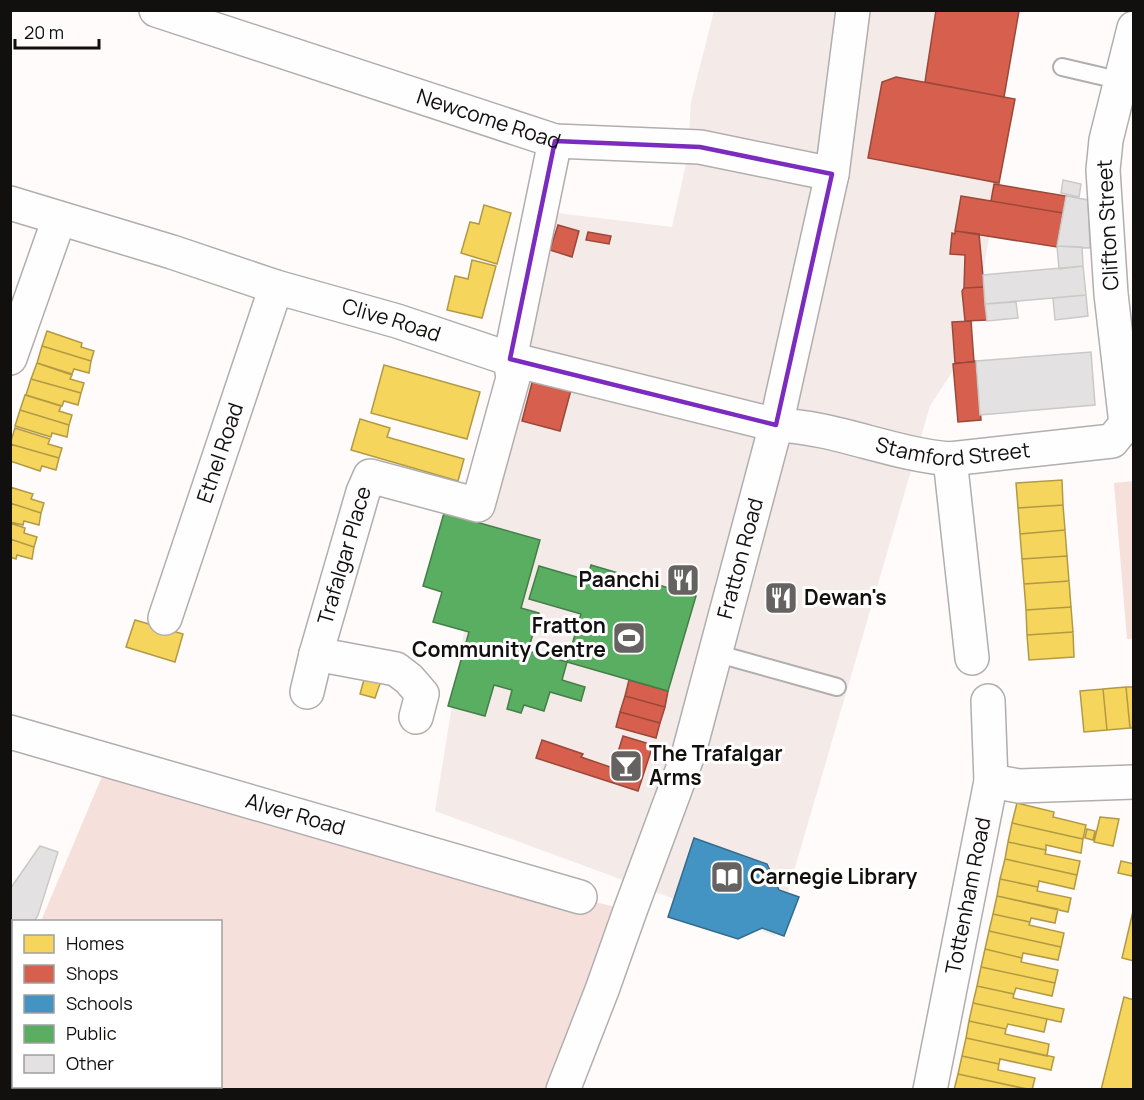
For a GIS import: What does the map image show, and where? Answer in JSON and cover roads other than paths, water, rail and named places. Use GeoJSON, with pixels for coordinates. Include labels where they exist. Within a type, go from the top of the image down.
{"type":"FeatureCollection","features":[{"type":"Feature","properties":{"kind":"street","name":"Newcome Road"},"geometry":{"type":"LineString","coordinates":[[156,10],[555,141],[700,147],[832,174]]}},
{"type":"Feature","properties":{"kind":"street","name":"Fratton Road"},"geometry":{"type":"LineString","coordinates":[[563,1089],[690,752],[776,425],[832,174],[853,10]]}},
{"type":"Feature","properties":{"kind":"street","name":"Clifton Street"},"geometry":{"type":"LineString","coordinates":[[1126,424],[1111,294],[1103,170],[1106,140],[1126,75],[1134,28]]}},
{"type":"Feature","properties":{"kind":"street","name":"Trafalgar Place"},"geometry":{"type":"LineString","coordinates":[[416,717],[422,694],[409,679],[396,669],[316,654],[363,492],[370,476],[478,505],[513,378],[510,359],[555,141]]}},
{"type":"Feature","properties":{"kind":"street","name":"Clive Road"},"geometry":{"type":"LineString","coordinates":[[10,203],[172,252],[276,287],[397,321],[510,359],[776,425]]}},
{"type":"Feature","properties":{"kind":"street"},"geometry":{"type":"LineString","coordinates":[[10,358],[59,219]]}},
{"type":"Feature","properties":{"kind":"street","name":"Ethel Road"},"geometry":{"type":"LineString","coordinates":[[165,618],[276,287]]}},
{"type":"Feature","properties":{"kind":"street","name":"Stamford Street"},"geometry":{"type":"LineString","coordinates":[[776,425],[801,426],[925,457],[950,459],[1112,441],[1126,424]]}},
{"type":"Feature","properties":{"kind":"street"},"geometry":{"type":"LineString","coordinates":[[950,459],[972,658]]}},
{"type":"Feature","properties":{"kind":"street"},"geometry":{"type":"LineString","coordinates":[[307,692],[316,654]]}},
{"type":"Feature","properties":{"kind":"street","name":"Tottenham Road"},"geometry":{"type":"LineString","coordinates":[[930,1089],[991,781],[988,701]]}},
{"type":"Feature","properties":{"kind":"street","name":"Alver Road"},"geometry":{"type":"LineString","coordinates":[[13,737],[580,897]]}},
{"type":"Feature","properties":{"kind":"street"},"geometry":{"type":"LineString","coordinates":[[991,781],[1019,786],[1134,782]]}},
{"type":"Feature","properties":{"kind":"lane"},"geometry":{"type":"LineString","coordinates":[[1062,67],[1126,75]]}},
{"type":"Feature","properties":{"kind":"lane"},"geometry":{"type":"LineString","coordinates":[[715,653],[837,687]]}},
{"type":"Feature","properties":{"kind":"place","name":"Paanchi"},"geometry":{"type":"Point","coordinates":[683,580]}},
{"type":"Feature","properties":{"kind":"place","name":"Dewan's"},"geometry":{"type":"Point","coordinates":[781,598]}},
{"type":"Feature","properties":{"kind":"place","name":"Fratton Community Centre"},"geometry":{"type":"Point","coordinates":[629,638]}},
{"type":"Feature","properties":{"kind":"place","name":"The Trafalgar Arms"},"geometry":{"type":"Point","coordinates":[626,766]}},
{"type":"Feature","properties":{"kind":"place","name":"Carnegie Library"},"geometry":{"type":"Point","coordinates":[727,877]}}]}
